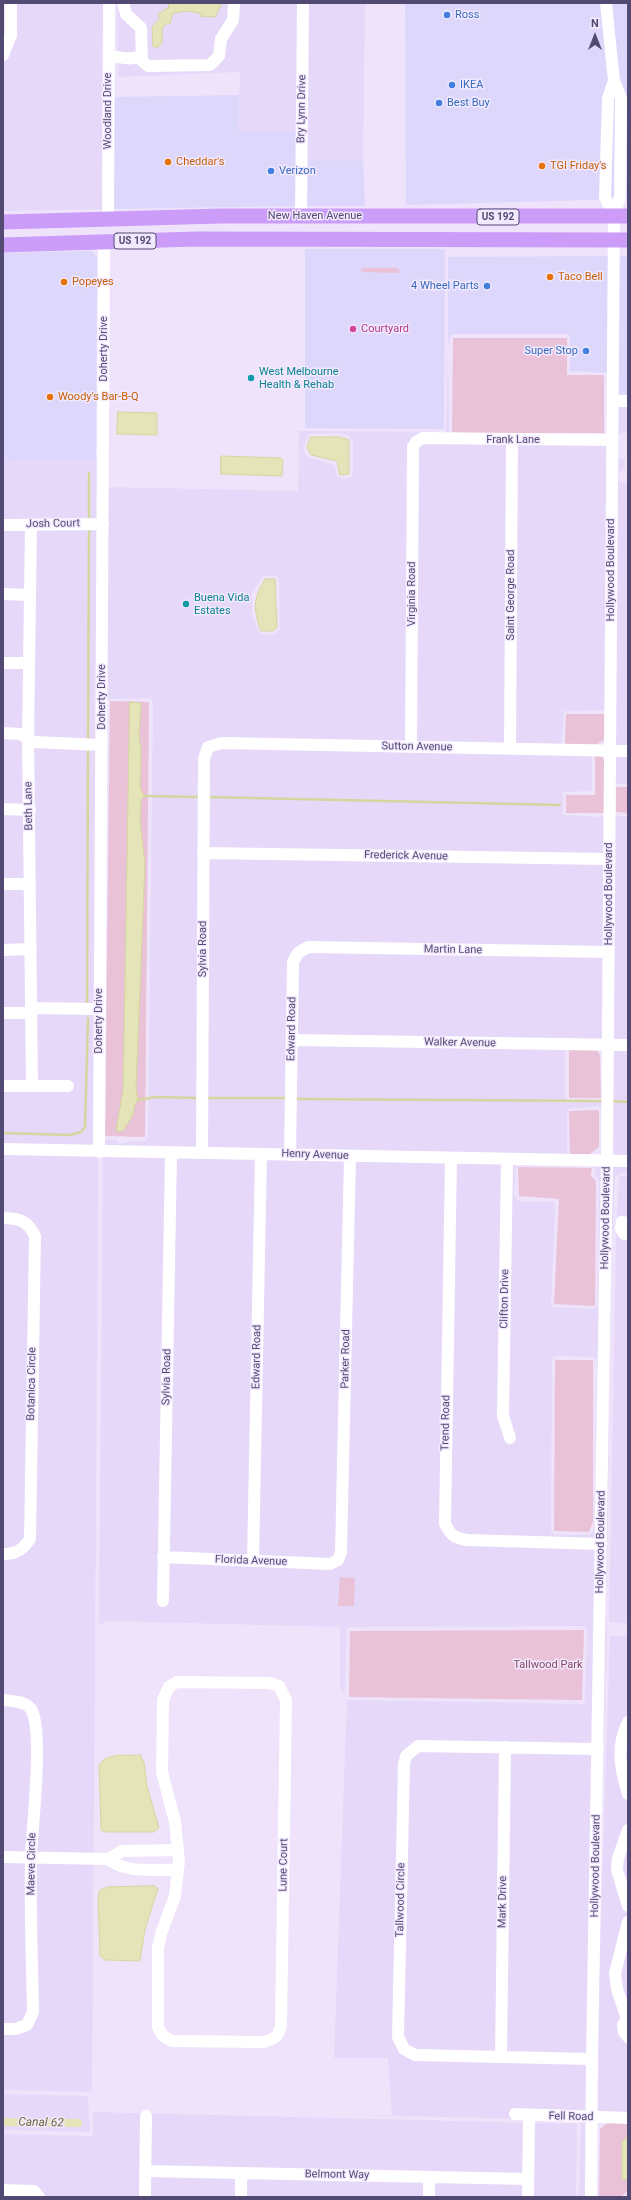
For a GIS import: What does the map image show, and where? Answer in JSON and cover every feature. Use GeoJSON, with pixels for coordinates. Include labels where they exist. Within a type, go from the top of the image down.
{"type":"FeatureCollection","features":[{"type":"Feature","properties":{"kind":"main road","name":"New Haven Avenue"},"geometry":{"type":"LineString","coordinates":[[3,222],[301,215],[621,216]]}},
{"type":"Feature","properties":{"kind":"main road"},"geometry":{"type":"LineString","coordinates":[[276,238],[294,228],[301,215]]}},
{"type":"Feature","properties":{"kind":"main road"},"geometry":{"type":"LineString","coordinates":[[298,238],[309,226],[325,216]]}},
{"type":"Feature","properties":{"kind":"main road"},"geometry":{"type":"LineString","coordinates":[[104,242],[111,232],[119,226],[145,218]]}},
{"type":"Feature","properties":{"kind":"main road"},"geometry":{"type":"LineString","coordinates":[[74,243],[95,234],[102,228],[108,219]]}},
{"type":"Feature","properties":{"kind":"main road","name":"New Haven Avenue"},"geometry":{"type":"LineString","coordinates":[[3,245],[276,238],[621,240]]}},
{"type":"Feature","properties":{"kind":"street"},"geometry":{"type":"LineString","coordinates":[[3,55],[11,35],[11,3]]}},
{"type":"Feature","properties":{"kind":"street","name":"Woodland Drive"},"geometry":{"type":"LineString","coordinates":[[108,219],[110,56],[109,3]]}},
{"type":"Feature","properties":{"kind":"street"},"geometry":{"type":"LineString","coordinates":[[123,3],[126,14],[141,28],[141,56],[142,61],[148,66],[206,66],[215,61],[219,56],[221,39],[233,20],[234,3]]}},
{"type":"Feature","properties":{"kind":"street","name":"Bry Lynn Drive"},"geometry":{"type":"LineString","coordinates":[[301,215],[303,3]]}},
{"type":"Feature","properties":{"kind":"street","name":"Hollywood Boulevard"},"geometry":{"type":"LineString","coordinates":[[591,2197],[607,1161],[612,440],[621,240],[621,98],[614,81],[606,3]]}},
{"type":"Feature","properties":{"kind":"street"},"geometry":{"type":"LineString","coordinates":[[110,56],[116,53],[127,56],[136,53],[141,56]]}},
{"type":"Feature","properties":{"kind":"street","name":"Doherty Drive"},"geometry":{"type":"LineString","coordinates":[[99,1152],[104,242]]}},
{"type":"Feature","properties":{"kind":"street"},"geometry":{"type":"LineString","coordinates":[[613,401],[628,401]]}},
{"type":"Feature","properties":{"kind":"street","name":"Frank Lane"},"geometry":{"type":"LineString","coordinates":[[416,442],[422,438],[612,440]]}},
{"type":"Feature","properties":{"kind":"street","name":"Saint George Road"},"geometry":{"type":"LineString","coordinates":[[510,749],[512,440]]}},
{"type":"Feature","properties":{"kind":"street","name":"Virginia Road"},"geometry":{"type":"LineString","coordinates":[[412,747],[413,447],[416,442]]}},
{"type":"Feature","properties":{"kind":"street","name":"Josh Court"},"geometry":{"type":"LineString","coordinates":[[3,525],[103,524]]}},
{"type":"Feature","properties":{"kind":"street","name":"Beth Lane"},"geometry":{"type":"LineString","coordinates":[[31,525],[28,738],[32,1086]]}},
{"type":"Feature","properties":{"kind":"street"},"geometry":{"type":"LineString","coordinates":[[3,594],[29,595]]}},
{"type":"Feature","properties":{"kind":"street"},"geometry":{"type":"LineString","coordinates":[[3,663],[28,663]]}},
{"type":"Feature","properties":{"kind":"street"},"geometry":{"type":"LineString","coordinates":[[3,733],[20,734],[34,742],[102,745]]}},
{"type":"Feature","properties":{"kind":"street","name":"Sutton Avenue"},"geometry":{"type":"LineString","coordinates":[[208,747],[222,743],[628,751]]}},
{"type":"Feature","properties":{"kind":"street","name":"Sylvia Road"},"geometry":{"type":"LineString","coordinates":[[202,1153],[203,797],[204,758],[208,747]]}},
{"type":"Feature","properties":{"kind":"street"},"geometry":{"type":"LineString","coordinates":[[3,809],[30,810]]}},
{"type":"Feature","properties":{"kind":"street","name":"Frederick Avenue"},"geometry":{"type":"LineString","coordinates":[[203,854],[609,859]]}},
{"type":"Feature","properties":{"kind":"street"},"geometry":{"type":"LineString","coordinates":[[3,884],[30,884]]}},
{"type":"Feature","properties":{"kind":"street","name":"Martin Lane"},"geometry":{"type":"LineString","coordinates":[[298,953],[308,947],[609,952]]}},
{"type":"Feature","properties":{"kind":"street"},"geometry":{"type":"LineString","coordinates":[[3,950],[31,949]]}},
{"type":"Feature","properties":{"kind":"street","name":"Edward Road"},"geometry":{"type":"LineString","coordinates":[[290,1154],[293,962],[298,953]]}},
{"type":"Feature","properties":{"kind":"street"},"geometry":{"type":"LineString","coordinates":[[3,1014],[31,1011],[99,1009]]}},
{"type":"Feature","properties":{"kind":"street","name":"Walker Avenue"},"geometry":{"type":"LineString","coordinates":[[292,1040],[628,1045]]}},
{"type":"Feature","properties":{"kind":"street"},"geometry":{"type":"LineString","coordinates":[[3,1086],[68,1086]]}},
{"type":"Feature","properties":{"kind":"street","name":"Henry Avenue"},"geometry":{"type":"LineString","coordinates":[[3,1149],[628,1162]]}},
{"type":"Feature","properties":{"kind":"street","name":"Sylvia Road"},"geometry":{"type":"LineString","coordinates":[[163,1602],[171,1153]]}},
{"type":"Feature","properties":{"kind":"street","name":"Edward Road"},"geometry":{"type":"LineString","coordinates":[[253,1561],[261,1154]]}},
{"type":"Feature","properties":{"kind":"street","name":"Parker Road"},"geometry":{"type":"LineString","coordinates":[[338,1560],[341,1552],[350,1156]]}},
{"type":"Feature","properties":{"kind":"street","name":"Trend Road"},"geometry":{"type":"LineString","coordinates":[[451,1158],[445,1523],[449,1533],[457,1538],[467,1540],[601,1544]]}},
{"type":"Feature","properties":{"kind":"street","name":"Clifton Drive"},"geometry":{"type":"LineString","coordinates":[[507,1160],[503,1416],[510,1438]]}},
{"type":"Feature","properties":{"kind":"street","name":"Botanica Circle"},"geometry":{"type":"LineString","coordinates":[[3,1218],[17,1218],[30,1225],[35,1236],[30,1539],[24,1548],[15,1554],[3,1554]]}},
{"type":"Feature","properties":{"kind":"street"},"geometry":{"type":"LineString","coordinates":[[628,1223],[622,1222],[620,1228],[624,1234],[628,1234]]}},
{"type":"Feature","properties":{"kind":"street","name":"Florida Avenue"},"geometry":{"type":"LineString","coordinates":[[164,1557],[330,1564],[338,1560]]}},
{"type":"Feature","properties":{"kind":"street","name":"Lune Court"},"geometry":{"type":"LineString","coordinates":[[177,1682],[270,1683],[279,1686],[286,1700],[282,2025],[279,2034],[274,2039],[264,2042],[172,2041],[164,2036],[158,2027],[158,1948],[161,1934],[175,1896],[178,1870],[178,1850],[175,1822],[162,1772],[163,1700],[165,1692],[169,1687],[177,1682]]}},
{"type":"Feature","properties":{"kind":"street","name":"Maeve Circle"},"geometry":{"type":"LineString","coordinates":[[3,1700],[19,1701],[30,1708],[34,1717],[37,1755],[31,1858],[33,2012],[27,2025],[15,2029],[3,2029]]}},
{"type":"Feature","properties":{"kind":"street"},"geometry":{"type":"LineString","coordinates":[[628,1722],[621,1738],[619,1756],[628,1794]]}},
{"type":"Feature","properties":{"kind":"street","name":"Tallwood Circle"},"geometry":{"type":"LineString","coordinates":[[592,2059],[415,2056],[404,2049],[398,2037],[404,1764],[406,1756],[418,1746],[598,1749]]}},
{"type":"Feature","properties":{"kind":"street","name":"Mark Drive"},"geometry":{"type":"LineString","coordinates":[[501,2057],[505,1747]]}},
{"type":"Feature","properties":{"kind":"street"},"geometry":{"type":"LineString","coordinates":[[628,1830],[618,1864],[628,1906]]}},
{"type":"Feature","properties":{"kind":"street"},"geometry":{"type":"LineString","coordinates":[[3,1857],[108,1859],[122,1850],[178,1850]]}},
{"type":"Feature","properties":{"kind":"street"},"geometry":{"type":"LineString","coordinates":[[108,1859],[112,1863],[128,1869],[178,1870]]}},
{"type":"Feature","properties":{"kind":"street"},"geometry":{"type":"LineString","coordinates":[[596,1864],[618,1864]]}},
{"type":"Feature","properties":{"kind":"street"},"geometry":{"type":"LineString","coordinates":[[628,1927],[615,1973],[617,1989],[627,2018],[623,2029],[628,2037]]}},
{"type":"Feature","properties":{"kind":"street","name":"Fell Road"},"geometry":{"type":"LineString","coordinates":[[515,2114],[529,2116],[628,2118]]}},
{"type":"Feature","properties":{"kind":"street"},"geometry":{"type":"LineString","coordinates":[[145,2197],[146,2116]]}},
{"type":"Feature","properties":{"kind":"street"},"geometry":{"type":"LineString","coordinates":[[528,2197],[529,2116]]}},
{"type":"Feature","properties":{"kind":"street","name":"Belmont Way"},"geometry":{"type":"LineString","coordinates":[[145,2171],[528,2179]]}},
{"type":"Feature","properties":{"kind":"street"},"geometry":{"type":"LineString","coordinates":[[241,2173],[241,2197]]}},
{"type":"Feature","properties":{"kind":"street"},"geometry":{"type":"LineString","coordinates":[[429,2197],[430,2177]]}},
{"type":"Feature","properties":{"kind":"street"},"geometry":{"type":"LineString","coordinates":[[3,2190],[34,2191],[39,2197]]}},
{"type":"Feature","properties":{"kind":"shaded area"},"geometry":{"type":"Polygon","coordinates":[[[15,3],[105,3],[104,209],[3,211],[3,60],[15,3]]]}},
{"type":"Feature","properties":{"kind":"shaded area"},"geometry":{"type":"Polygon","coordinates":[[[117,3],[299,3],[298,131],[238,131],[240,72],[118,77],[117,3]]]}},
{"type":"Feature","properties":{"kind":"shaded area"},"geometry":{"type":"Polygon","coordinates":[[[169,3],[222,3],[215,17],[200,16],[200,13],[188,11],[173,13],[170,24],[165,24],[162,30],[162,43],[158,47],[153,47],[152,27],[160,18],[158,14],[168,8],[169,3]]]}},
{"type":"Feature","properties":{"kind":"shaded area"},"geometry":{"type":"Polygon","coordinates":[[[307,3],[365,3],[363,161],[306,161],[307,3]]]}},
{"type":"Feature","properties":{"kind":"shaded area"},"geometry":{"type":"Polygon","coordinates":[[[405,3],[628,3],[628,199],[406,205],[405,3]]]}},
{"type":"Feature","properties":{"kind":"shaded area"},"geometry":{"type":"Polygon","coordinates":[[[239,95],[238,131],[298,131],[297,206],[112,209],[112,97],[239,95]]]}},
{"type":"Feature","properties":{"kind":"shaded area"},"geometry":{"type":"Polygon","coordinates":[[[306,161],[363,161],[365,206],[305,206],[306,161]]]}},
{"type":"Feature","properties":{"kind":"shaded area"},"geometry":{"type":"Polygon","coordinates":[[[305,249],[445,249],[444,429],[305,428],[305,249]]]}},
{"type":"Feature","properties":{"kind":"shaded area"},"geometry":{"type":"Polygon","coordinates":[[[91,251],[97,257],[96,459],[3,460],[3,253],[91,251]]]}},
{"type":"Feature","properties":{"kind":"shaded area"},"geometry":{"type":"Polygon","coordinates":[[[610,256],[607,373],[570,371],[570,338],[568,334],[453,334],[450,336],[448,348],[448,257],[610,256]]]}},
{"type":"Feature","properties":{"kind":"shaded area"},"geometry":{"type":"Polygon","coordinates":[[[618,256],[628,256],[628,394],[617,393],[618,256]]]}},
{"type":"Feature","properties":{"kind":"shaded area"},"geometry":{"type":"Polygon","coordinates":[[[448,348],[449,433],[607,436],[606,710],[564,711],[561,744],[592,754],[592,791],[563,792],[563,815],[604,817],[603,1054],[600,1048],[565,1049],[565,1098],[569,1102],[603,1101],[603,1108],[599,1106],[567,1109],[567,1156],[103,1148],[104,1140],[116,1140],[120,1144],[132,1141],[145,1141],[148,1137],[153,704],[152,699],[149,698],[107,699],[106,487],[298,491],[299,431],[446,432],[448,348]],[[339,433],[309,434],[303,447],[305,454],[309,458],[335,465],[337,477],[345,479],[351,477],[353,474],[353,442],[348,435],[339,433]],[[275,575],[263,576],[252,593],[252,615],[260,634],[274,635],[280,629],[279,579],[275,575]]]}},
{"type":"Feature","properties":{"kind":"shaded area"},"geometry":{"type":"Polygon","coordinates":[[[617,393],[628,394],[628,433],[622,433],[618,436],[618,456],[620,459],[625,459],[625,468],[618,474],[619,482],[628,483],[628,783],[614,784],[617,393]]]}},
{"type":"Feature","properties":{"kind":"shaded area"},"geometry":{"type":"Polygon","coordinates":[[[118,412],[157,413],[157,435],[117,434],[118,412]]]}},
{"type":"Feature","properties":{"kind":"shaded area"},"geometry":{"type":"Polygon","coordinates":[[[311,437],[339,437],[349,440],[349,474],[340,475],[337,461],[311,455],[307,447],[311,437]]]}},
{"type":"Feature","properties":{"kind":"shaded area"},"geometry":{"type":"Polygon","coordinates":[[[221,456],[281,458],[283,461],[282,476],[221,474],[221,456]]]}},
{"type":"Feature","properties":{"kind":"shaded area"},"geometry":{"type":"Polygon","coordinates":[[[103,459],[92,2092],[3,2090],[3,460],[103,459]]]}},
{"type":"Feature","properties":{"kind":"shaded area"},"geometry":{"type":"Polygon","coordinates":[[[265,579],[275,579],[277,627],[273,631],[261,631],[256,610],[256,598],[265,579]]]}},
{"type":"Feature","properties":{"kind":"shaded area"},"geometry":{"type":"Polygon","coordinates":[[[130,702],[141,703],[139,736],[141,750],[140,788],[144,796],[141,799],[140,822],[145,863],[136,1089],[138,1100],[135,1104],[133,1115],[123,1131],[116,1131],[123,1090],[130,702]]]}},
{"type":"Feature","properties":{"kind":"shaded area"},"geometry":{"type":"Polygon","coordinates":[[[614,816],[628,817],[628,1157],[611,1156],[614,816]]]}},
{"type":"Feature","properties":{"kind":"shaded area"},"geometry":{"type":"Polygon","coordinates":[[[103,1157],[503,1164],[499,1416],[507,1444],[515,1441],[507,1416],[511,1164],[516,1164],[514,1193],[517,1200],[521,1202],[555,1202],[551,1307],[595,1309],[598,1305],[599,1181],[595,1174],[594,1165],[602,1166],[587,2197],[579,2197],[581,2124],[577,2120],[360,2115],[392,2115],[388,2058],[334,2058],[347,1700],[583,1704],[585,1701],[587,1629],[584,1626],[349,1627],[346,1631],[345,1694],[340,1688],[340,1627],[107,1621],[99,1625],[103,1157]],[[555,1356],[552,1359],[551,1531],[554,1535],[589,1535],[593,1532],[596,1522],[597,1360],[594,1357],[555,1356]]]}},
{"type":"Feature","properties":{"kind":"shaded area"},"geometry":{"type":"Polygon","coordinates":[[[611,1166],[628,1166],[628,1171],[615,1176],[612,1241],[607,1626],[600,1852],[611,1166]]]}},
{"type":"Feature","properties":{"kind":"shaded area"},"geometry":{"type":"Polygon","coordinates":[[[628,1175],[628,1623],[609,1622],[616,1241],[619,1177],[628,1175]]]}},
{"type":"Feature","properties":{"kind":"shaded area"},"geometry":{"type":"Polygon","coordinates":[[[610,1636],[628,1636],[628,2117],[595,2116],[610,1636]]]}},
{"type":"Feature","properties":{"kind":"shaded area"},"geometry":{"type":"Polygon","coordinates":[[[140,1755],[144,1762],[147,1786],[159,1828],[154,1832],[105,1832],[101,1830],[99,1766],[106,1759],[111,1757],[140,1755]]]}},
{"type":"Feature","properties":{"kind":"shaded area"},"geometry":{"type":"Polygon","coordinates":[[[155,1886],[158,1889],[145,1929],[140,1961],[105,1960],[100,1956],[98,1896],[100,1890],[108,1887],[155,1886]]]}},
{"type":"Feature","properties":{"kind":"shaded area"},"geometry":{"type":"Polygon","coordinates":[[[3,2094],[88,2096],[90,2132],[3,2130],[3,2094]]]}},
{"type":"Feature","properties":{"kind":"shaded area"},"geometry":{"type":"Polygon","coordinates":[[[93,2112],[577,2124],[576,2197],[3,2197],[3,2134],[93,2136],[93,2112]]]}},
{"type":"Feature","properties":{"kind":"shaded area"},"geometry":{"type":"Polygon","coordinates":[[[628,2135],[628,2180],[622,2179],[622,2143],[628,2135]]]}},
{"type":"Feature","properties":{"kind":"green space"},"geometry":{"type":"Polygon","coordinates":[[[362,268],[397,268],[400,271],[398,273],[362,272],[360,270],[362,268]]]}},
{"type":"Feature","properties":{"kind":"green space"},"geometry":{"type":"Polygon","coordinates":[[[453,338],[567,338],[567,375],[604,375],[604,433],[452,433],[453,338]]]}},
{"type":"Feature","properties":{"kind":"green space"},"geometry":{"type":"Polygon","coordinates":[[[110,701],[149,702],[145,1137],[105,1136],[110,701]]]}},
{"type":"Feature","properties":{"kind":"green space"},"geometry":{"type":"Polygon","coordinates":[[[566,714],[605,714],[604,740],[596,745],[565,744],[566,714]]]}},
{"type":"Feature","properties":{"kind":"green space"},"geometry":{"type":"Polygon","coordinates":[[[595,755],[602,757],[604,760],[604,813],[566,813],[566,795],[595,795],[595,755]]]}},
{"type":"Feature","properties":{"kind":"green space"},"geometry":{"type":"Polygon","coordinates":[[[616,787],[628,787],[628,813],[616,812],[616,787]]]}},
{"type":"Feature","properties":{"kind":"green space"},"geometry":{"type":"Polygon","coordinates":[[[569,1049],[592,1049],[598,1051],[600,1056],[601,1098],[569,1098],[569,1049]]]}},
{"type":"Feature","properties":{"kind":"green space"},"geometry":{"type":"Polygon","coordinates":[[[599,1110],[599,1147],[590,1154],[570,1155],[569,1111],[599,1110]]]}},
{"type":"Feature","properties":{"kind":"green space"},"geometry":{"type":"Polygon","coordinates":[[[518,1167],[592,1168],[591,1176],[596,1181],[595,1306],[554,1304],[559,1199],[519,1196],[518,1167]]]}},
{"type":"Feature","properties":{"kind":"green space"},"geometry":{"type":"Polygon","coordinates":[[[555,1360],[593,1360],[593,1522],[589,1532],[554,1531],[555,1360]]]}},
{"type":"Feature","properties":{"kind":"green space"},"geometry":{"type":"Polygon","coordinates":[[[340,1577],[355,1578],[354,1606],[338,1606],[340,1577]]]}},
{"type":"Feature","properties":{"kind":"green space","name":"Tallwood Park"},"geometry":{"type":"Polygon","coordinates":[[[584,1630],[582,1700],[349,1697],[350,1631],[584,1630]]]}},
{"type":"Feature","properties":{"kind":"green space"},"geometry":{"type":"Polygon","coordinates":[[[610,2121],[628,2122],[622,2178],[628,2180],[628,2190],[621,2197],[599,2197],[600,2129],[610,2121]]]}},
{"type":"Feature","properties":{"kind":"waterway"},"geometry":{"type":"LineString","coordinates":[[89,473],[89,517]]}},
{"type":"Feature","properties":{"kind":"waterway"},"geometry":{"type":"LineString","coordinates":[[88,739],[89,530]]}},
{"type":"Feature","properties":{"kind":"waterway"},"geometry":{"type":"LineString","coordinates":[[87,1004],[88,748]]}},
{"type":"Feature","properties":{"kind":"waterway"},"geometry":{"type":"LineString","coordinates":[[144,796],[200,797]]}},
{"type":"Feature","properties":{"kind":"waterway"},"geometry":{"type":"LineString","coordinates":[[207,797],[560,805]]}},
{"type":"Feature","properties":{"kind":"waterway"},"geometry":{"type":"LineString","coordinates":[[3,1133],[70,1135],[81,1132],[85,1127],[88,1018]]}},
{"type":"Feature","properties":{"kind":"waterway"},"geometry":{"type":"LineString","coordinates":[[138,1100],[155,1097],[198,1098]]}},
{"type":"Feature","properties":{"kind":"waterway"},"geometry":{"type":"LineString","coordinates":[[207,1098],[286,1098]]}},
{"type":"Feature","properties":{"kind":"waterway"},"geometry":{"type":"LineString","coordinates":[[296,1099],[604,1101]]}},
{"type":"Feature","properties":{"kind":"waterway"},"geometry":{"type":"LineString","coordinates":[[611,1101],[628,1102]]}},
{"type":"Feature","properties":{"kind":"waterway","name":"Canal 62"},"geometry":{"type":"LineString","coordinates":[[3,2122],[78,2123]]}},
{"type":"Feature","properties":{"kind":"place","name":"Ross"},"geometry":{"type":"Point","coordinates":[447,15]}},
{"type":"Feature","properties":{"kind":"place","name":"IKEA"},"geometry":{"type":"Point","coordinates":[452,85]}},
{"type":"Feature","properties":{"kind":"place","name":"Best Buy"},"geometry":{"type":"Point","coordinates":[439,103]}},
{"type":"Feature","properties":{"kind":"place","name":"Cheddar's"},"geometry":{"type":"Point","coordinates":[168,162]}},
{"type":"Feature","properties":{"kind":"place","name":"TGI Friday's"},"geometry":{"type":"Point","coordinates":[542,166]}},
{"type":"Feature","properties":{"kind":"place","name":"Verizon"},"geometry":{"type":"Point","coordinates":[271,171]}},
{"type":"Feature","properties":{"kind":"place","name":"Taco Bell"},"geometry":{"type":"Point","coordinates":[550,277]}},
{"type":"Feature","properties":{"kind":"place","name":"Popeyes"},"geometry":{"type":"Point","coordinates":[64,282]}},
{"type":"Feature","properties":{"kind":"place","name":"4 Wheel Parts"},"geometry":{"type":"Point","coordinates":[487,286]}},
{"type":"Feature","properties":{"kind":"place","name":"Courtyard"},"geometry":{"type":"Point","coordinates":[353,329]}},
{"type":"Feature","properties":{"kind":"place","name":"Super Stop"},"geometry":{"type":"Point","coordinates":[586,351]}},
{"type":"Feature","properties":{"kind":"place","name":"West Melbourne Health & Rehab"},"geometry":{"type":"Point","coordinates":[251,378]}},
{"type":"Feature","properties":{"kind":"place","name":"Woody's Bar-B-Q"},"geometry":{"type":"Point","coordinates":[50,397]}},
{"type":"Feature","properties":{"kind":"place","name":"Buena Vida Estates"},"geometry":{"type":"Point","coordinates":[186,604]}}]}
